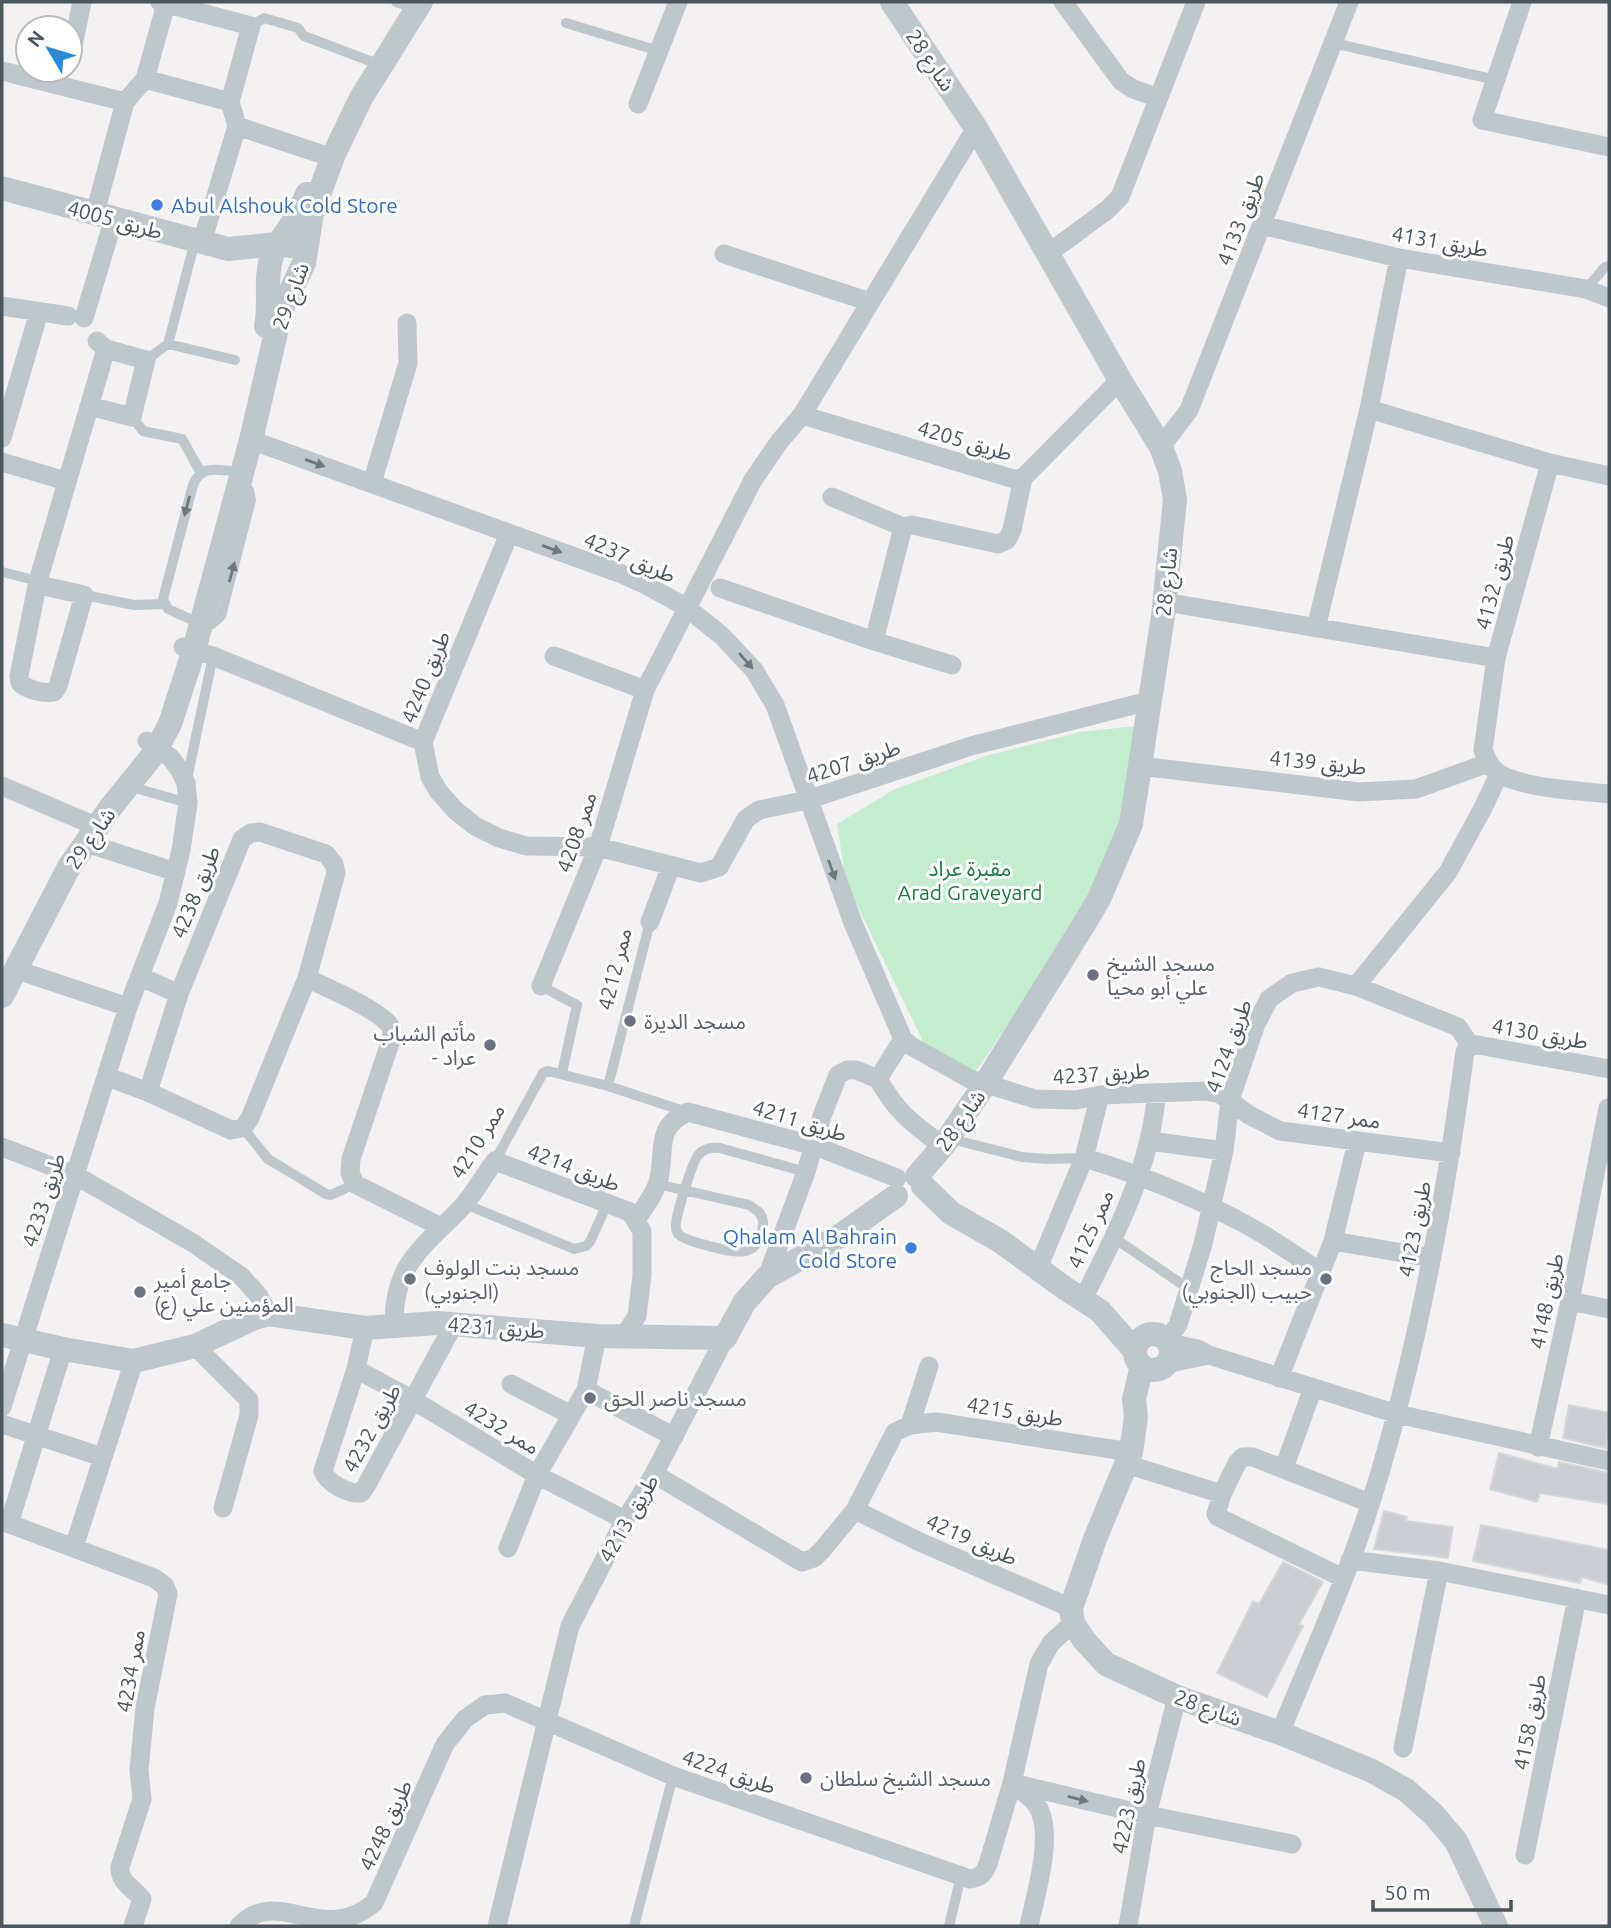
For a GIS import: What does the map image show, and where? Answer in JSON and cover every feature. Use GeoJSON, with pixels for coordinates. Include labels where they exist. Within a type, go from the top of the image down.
{"type":"FeatureCollection","features":[{"type":"Feature","properties":{"kind":"street"},"geometry":{"type":"LineString","coordinates":[[638,104],[678,2]]}},
{"type":"Feature","properties":{"kind":"street","name":"شارع 28"},"geometry":{"type":"LineString","coordinates":[[892,2],[976,128],[1161,447],[1170,471],[1175,500],[1165,602],[1131,824],[1099,899],[985,1084],[946,1142],[909,1187]]}},
{"type":"Feature","properties":{"kind":"street"},"geometry":{"type":"LineString","coordinates":[[1063,2],[1121,81],[1133,89],[1159,98]]}},
{"type":"Feature","properties":{"kind":"street"},"geometry":{"type":"LineString","coordinates":[[1049,253],[1107,210],[1120,197],[1196,2]]}},
{"type":"Feature","properties":{"kind":"street","name":"طريق 4133"},"geometry":{"type":"LineString","coordinates":[[1161,447],[1189,410],[1349,2]]}},
{"type":"Feature","properties":{"kind":"street"},"geometry":{"type":"LineString","coordinates":[[1522,2],[1482,120],[1609,147]]}},
{"type":"Feature","properties":{"kind":"street"},"geometry":{"type":"LineString","coordinates":[[2,306],[76,317],[105,216],[125,102],[145,79],[163,3],[198,7],[251,26],[230,102],[237,126],[199,242]]}},
{"type":"Feature","properties":{"kind":"street","name":"شارع 29"},"geometry":{"type":"LineString","coordinates":[[246,438],[268,315],[271,258],[301,209],[370,61],[407,3]]}},
{"type":"Feature","properties":{"kind":"street","name":"شارع 29"},"geometry":{"type":"LineString","coordinates":[[5,984],[86,832],[170,724],[197,651],[196,621],[281,311],[306,254],[312,213],[343,135],[407,3]]}},
{"type":"Feature","properties":{"kind":"street"},"geometry":{"type":"LineString","coordinates":[[145,79],[230,102]]}},
{"type":"Feature","properties":{"kind":"street"},"geometry":{"type":"LineString","coordinates":[[81,84],[125,102]]}},
{"type":"Feature","properties":{"kind":"street"},"geometry":{"type":"LineString","coordinates":[[237,126],[324,155]]}},
{"type":"Feature","properties":{"kind":"street"},"geometry":{"type":"LineString","coordinates":[[686,607],[753,480],[779,442],[802,415],[976,128]]}},
{"type":"Feature","properties":{"kind":"street","name":"طريق 4005"},"geometry":{"type":"LineString","coordinates":[[2,188],[228,250],[269,273],[296,279]]}},
{"type":"Feature","properties":{"kind":"street","name":"طريق 4131"},"geometry":{"type":"LineString","coordinates":[[1262,225],[1399,258],[1586,289],[1609,298]]}},
{"type":"Feature","properties":{"kind":"street","name":"طريق 4005"},"geometry":{"type":"LineString","coordinates":[[228,250],[278,244],[293,247],[306,254]]}},
{"type":"Feature","properties":{"kind":"street"},"geometry":{"type":"LineString","coordinates":[[724,254],[870,302]]}},
{"type":"Feature","properties":{"kind":"street"},"geometry":{"type":"LineString","coordinates":[[1316,628],[1369,409],[1399,258]]}},
{"type":"Feature","properties":{"kind":"street"},"geometry":{"type":"LineString","coordinates":[[2,438],[39,312]]}},
{"type":"Feature","properties":{"kind":"street"},"geometry":{"type":"LineString","coordinates":[[372,483],[408,363],[407,323]]}},
{"type":"Feature","properties":{"kind":"street"},"geometry":{"type":"LineString","coordinates":[[38,581],[44,586],[84,595],[58,686],[48,693],[25,688],[20,684],[19,676],[38,581],[89,406],[101,345],[146,360],[132,417],[89,406]]}},
{"type":"Feature","properties":{"kind":"street","name":"طريق 4205"},"geometry":{"type":"LineString","coordinates":[[802,415],[1014,479],[1023,478],[1121,380]]}},
{"type":"Feature","properties":{"kind":"street"},"geometry":{"type":"LineString","coordinates":[[1369,409],[1550,463],[1609,476]]}},
{"type":"Feature","properties":{"kind":"street","name":"طريق 4237"},"geometry":{"type":"LineString","coordinates":[[246,438],[633,579],[686,607],[722,636],[754,670],[775,705],[853,923],[904,1038],[925,1055],[970,1079],[1035,1099],[1076,1100],[1100,1095],[1207,1091],[1230,1100]]}},
{"type":"Feature","properties":{"kind":"street"},"geometry":{"type":"LineString","coordinates":[[2,462],[66,481]]}},
{"type":"Feature","properties":{"kind":"street","name":"طريق 4132"},"geometry":{"type":"LineString","coordinates":[[1165,602],[1496,658],[1550,463]]}},
{"type":"Feature","properties":{"kind":"street"},"geometry":{"type":"LineString","coordinates":[[832,497],[903,527],[912,525],[998,544],[1007,540],[1012,530],[1023,478]]}},
{"type":"Feature","properties":{"kind":"street"},"geometry":{"type":"LineString","coordinates":[[874,641],[903,527]]}},
{"type":"Feature","properties":{"kind":"street","name":"طريق 4240"},"geometry":{"type":"LineString","coordinates":[[509,534],[423,742],[430,777],[455,810],[475,826],[499,838],[526,846],[598,847]]}},
{"type":"Feature","properties":{"kind":"street"},"geometry":{"type":"LineString","coordinates":[[720,589],[952,665]]}},
{"type":"Feature","properties":{"kind":"street","name":"ممر 4208"},"geometry":{"type":"LineString","coordinates":[[541,986],[598,847],[645,690],[686,607]]}},
{"type":"Feature","properties":{"kind":"street"},"geometry":{"type":"LineString","coordinates":[[197,651],[423,742]]}},
{"type":"Feature","properties":{"kind":"street"},"geometry":{"type":"LineString","coordinates":[[554,656],[645,690]]}},
{"type":"Feature","properties":{"kind":"street"},"geometry":{"type":"LineString","coordinates":[[1496,658],[1483,750],[1494,769],[1526,783],[1609,794]]}},
{"type":"Feature","properties":{"kind":"street","name":"طريق 4207"},"geometry":{"type":"LineString","coordinates":[[598,847],[701,873],[711,871],[719,867],[725,859],[746,819],[759,810],[807,800],[971,746],[1149,701]]}},
{"type":"Feature","properties":{"kind":"street","name":"شارع 29"},"geometry":{"type":"LineString","coordinates":[[86,832],[128,786],[152,745]]}},
{"type":"Feature","properties":{"kind":"street","name":"طريق 4233"},"geometry":{"type":"LineString","coordinates":[[2,1407],[12,1338],[75,1175],[128,1007],[168,903],[176,872],[188,803],[186,783],[180,769],[170,757],[152,745]]}},
{"type":"Feature","properties":{"kind":"street","name":"طريق 4139"},"geometry":{"type":"LineString","coordinates":[[1140,766],[1359,792],[1416,789],[1494,769]]}},
{"type":"Feature","properties":{"kind":"street"},"geometry":{"type":"LineString","coordinates":[[1356,986],[1448,872],[1483,808],[1494,769]]}},
{"type":"Feature","properties":{"kind":"street"},"geometry":{"type":"LineString","coordinates":[[2,786],[86,832],[176,872]]}},
{"type":"Feature","properties":{"kind":"street","name":"طريق 4238"},"geometry":{"type":"LineString","coordinates":[[148,1092],[179,994],[242,839],[251,833],[260,832],[326,853],[334,864],[336,873],[307,978],[250,1118],[243,1128]]}},
{"type":"Feature","properties":{"kind":"street","name":"ممر 4212"},"geometry":{"type":"LineString","coordinates":[[650,922],[671,866]]}},
{"type":"Feature","properties":{"kind":"street"},"geometry":{"type":"LineString","coordinates":[[141,977],[179,994]]}},
{"type":"Feature","properties":{"kind":"street","name":"طريق 4124"},"geometry":{"type":"LineString","coordinates":[[1156,1350],[1177,1328],[1212,1207],[1224,1151],[1230,1100],[1256,1024],[1269,999],[1292,983],[1319,977],[1356,986],[1458,1027],[1468,1049]]}},
{"type":"Feature","properties":{"kind":"street"},"geometry":{"type":"LineString","coordinates":[[307,978],[351,1000],[386,1021],[392,1028],[392,1037],[351,1159],[350,1173],[355,1184],[441,1227]]}},
{"type":"Feature","properties":{"kind":"street"},"geometry":{"type":"LineString","coordinates":[[5,984],[128,1007]]}},
{"type":"Feature","properties":{"kind":"street"},"geometry":{"type":"LineString","coordinates":[[878,1079],[904,1038]]}},
{"type":"Feature","properties":{"kind":"street","name":"طريق 4130"},"geometry":{"type":"LineString","coordinates":[[1468,1049],[1609,1069]]}},
{"type":"Feature","properties":{"kind":"street","name":"طريق 4123"},"geometry":{"type":"LineString","coordinates":[[1280,1733],[1347,1569],[1397,1414],[1432,1258],[1468,1049]]}},
{"type":"Feature","properties":{"kind":"street"},"geometry":{"type":"LineString","coordinates":[[767,1277],[838,1075],[847,1070],[856,1070],[878,1079],[892,1103],[907,1119],[946,1142]]}},
{"type":"Feature","properties":{"kind":"street"},"geometry":{"type":"LineString","coordinates":[[108,1077],[231,1130],[243,1128]]}},
{"type":"Feature","properties":{"kind":"street","name":"ممر 4125"},"geometry":{"type":"LineString","coordinates":[[1091,1305],[1149,1141],[1157,1093]]}},
{"type":"Feature","properties":{"kind":"street","name":"ممر 4125"},"geometry":{"type":"LineString","coordinates":[[1038,1268],[1084,1158],[1100,1095]]}},
{"type":"Feature","properties":{"kind":"street","name":"ممر 4127"},"geometry":{"type":"LineString","coordinates":[[1230,1100],[1248,1115],[1280,1130],[1451,1153]]}},
{"type":"Feature","properties":{"kind":"street","name":"طريق 4148"},"geometry":{"type":"LineString","coordinates":[[1538,1447],[1603,1165],[1608,1108]]}},
{"type":"Feature","properties":{"kind":"street"},"geometry":{"type":"LineString","coordinates":[[623,1337],[637,1316],[641,1296],[643,1241],[637,1219],[657,1184],[662,1140],[667,1127],[688,1112]]}},
{"type":"Feature","properties":{"kind":"street","name":"طريق 4211"},"geometry":{"type":"LineString","coordinates":[[688,1112],[815,1146],[909,1187]]}},
{"type":"Feature","properties":{"kind":"street"},"geometry":{"type":"LineString","coordinates":[[1149,1141],[1224,1151]]}},
{"type":"Feature","properties":{"kind":"street"},"geometry":{"type":"LineString","coordinates":[[1279,1378],[1333,1241],[1357,1142]]}},
{"type":"Feature","properties":{"kind":"street"},"geometry":{"type":"LineString","coordinates":[[2,1147],[75,1175],[193,1243],[241,1276],[259,1296],[268,1314]]}},
{"type":"Feature","properties":{"kind":"street"},"geometry":{"type":"LineString","coordinates":[[1084,1158],[1212,1207],[1246,1224],[1320,1272]]}},
{"type":"Feature","properties":{"kind":"street","name":"ممر 4210"},"geometry":{"type":"LineString","coordinates":[[394,1325],[397,1293],[410,1259],[465,1204],[495,1161]]}},
{"type":"Feature","properties":{"kind":"street","name":"طريق 4214"},"geometry":{"type":"LineString","coordinates":[[495,1161],[630,1212],[637,1219]]}},
{"type":"Feature","properties":{"kind":"street"},"geometry":{"type":"LineString","coordinates":[[909,1187],[938,1213],[951,1213],[1000,1241],[1156,1350],[1198,1349],[1279,1378],[1397,1414],[1609,1461]]}},
{"type":"Feature","properties":{"kind":"street","name":"طريق 4213"},"geometry":{"type":"LineString","coordinates":[[497,1926],[570,1626],[625,1520],[654,1475],[744,1303],[767,1277],[838,1237],[909,1187]]}},
{"type":"Feature","properties":{"kind":"street"},"geometry":{"type":"LineString","coordinates":[[1333,1241],[1432,1258]]}},
{"type":"Feature","properties":{"kind":"street"},"geometry":{"type":"LineString","coordinates":[[1570,1301],[1609,1309]]}},
{"type":"Feature","properties":{"kind":"street","name":"طريق 4231"},"geometry":{"type":"LineString","coordinates":[[12,1338],[134,1361],[195,1346],[252,1318],[268,1314],[365,1328],[454,1324],[597,1336],[726,1338]]}},
{"type":"Feature","properties":{"kind":"street","name":"طريق 4232"},"geometry":{"type":"LineString","coordinates":[[365,1328],[356,1370],[323,1471],[330,1481],[354,1494],[361,1493],[454,1324]]}},
{"type":"Feature","properties":{"kind":"street"},"geometry":{"type":"LineString","coordinates":[[508,1548],[537,1475],[586,1390],[597,1336]]}},
{"type":"Feature","properties":{"kind":"street"},"geometry":{"type":"LineString","coordinates":[[195,1346],[249,1399],[249,1415],[223,1508]]}},
{"type":"Feature","properties":{"kind":"street"},"geometry":{"type":"LineString","coordinates":[[5,1522],[63,1349]]}},
{"type":"Feature","properties":{"kind":"street"},"geometry":{"type":"LineString","coordinates":[[970,1876],[984,1873],[988,1864],[1012,1783],[1039,1664],[1072,1615],[1095,1539],[1128,1458],[1136,1417],[1134,1399],[1156,1350]]}},
{"type":"Feature","properties":{"kind":"street"},"geometry":{"type":"LineString","coordinates":[[74,1547],[134,1361]]}},
{"type":"Feature","properties":{"kind":"street"},"geometry":{"type":"LineString","coordinates":[[654,1475],[802,1562],[814,1559],[855,1510],[902,1429],[929,1366]]}},
{"type":"Feature","properties":{"kind":"street","name":"ممر 4232"},"geometry":{"type":"LineString","coordinates":[[356,1370],[413,1400],[537,1475],[625,1520]]}},
{"type":"Feature","properties":{"kind":"street"},"geometry":{"type":"LineString","coordinates":[[511,1384],[571,1415]]}},
{"type":"Feature","properties":{"kind":"street"},"geometry":{"type":"LineString","coordinates":[[1284,1468],[1313,1388]]}},
{"type":"Feature","properties":{"kind":"street"},"geometry":{"type":"LineString","coordinates":[[586,1390],[674,1437]]}},
{"type":"Feature","properties":{"kind":"street","name":"طريق 4215"},"geometry":{"type":"LineString","coordinates":[[902,1429],[936,1422],[1128,1458],[1222,1494]]}},
{"type":"Feature","properties":{"kind":"street"},"geometry":{"type":"LineString","coordinates":[[2,1424],[102,1457]]}},
{"type":"Feature","properties":{"kind":"street"},"geometry":{"type":"LineString","coordinates":[[1370,1503],[1284,1468],[1253,1457],[1243,1457],[1230,1475],[1216,1514],[1347,1569],[1439,1570],[1609,1605]]}},
{"type":"Feature","properties":{"kind":"street","name":"طريق 4219"},"geometry":{"type":"LineString","coordinates":[[855,1510],[1072,1615]]}},
{"type":"Feature","properties":{"kind":"street","name":"ممر 4234"},"geometry":{"type":"LineString","coordinates":[[5,1522],[154,1578],[165,1586],[168,1594],[145,1708],[139,1770],[142,1799],[120,1867],[120,1875],[124,1881],[142,1899],[133,1926]]}},
{"type":"Feature","properties":{"kind":"street"},"geometry":{"type":"LineString","coordinates":[[1403,1748],[1439,1570]]}},
{"type":"Feature","properties":{"kind":"street","name":"طريق 4158"},"geometry":{"type":"LineString","coordinates":[[1525,1855],[1577,1598]]}},
{"type":"Feature","properties":{"kind":"street","name":"شارع 28"},"geometry":{"type":"LineString","coordinates":[[1072,1615],[1084,1640],[1106,1664],[1177,1697],[1280,1733],[1370,1770],[1406,1790],[1433,1814],[1456,1841],[1496,1926]]}},
{"type":"Feature","properties":{"kind":"street","name":"طريق 4223"},"geometry":{"type":"LineString","coordinates":[[1128,1926],[1147,1815],[1177,1697]]}},
{"type":"Feature","properties":{"kind":"street","name":"طريق 4248"},"geometry":{"type":"LineString","coordinates":[[239,1926],[249,1916],[258,1912],[271,1911],[338,1920],[364,1911],[374,1903],[445,1744],[465,1719],[485,1705],[505,1703],[547,1720]]}},
{"type":"Feature","properties":{"kind":"street","name":"طريق 4224"},"geometry":{"type":"LineString","coordinates":[[547,1720],[673,1776],[970,1876]]}},
{"type":"Feature","properties":{"kind":"street"},"geometry":{"type":"LineString","coordinates":[[1012,1783],[1147,1815],[1292,1844]]}},
{"type":"Feature","properties":{"kind":"street"},"geometry":{"type":"LineString","coordinates":[[1012,1783],[1036,1804],[1044,1830],[1029,1926]]}},
{"type":"Feature","properties":{"kind":"lane"},"geometry":{"type":"LineString","coordinates":[[251,26],[264,19],[298,28],[304,36],[370,61]]}},
{"type":"Feature","properties":{"kind":"lane"},"geometry":{"type":"LineString","coordinates":[[566,23],[659,51]]}},
{"type":"Feature","properties":{"kind":"lane"},"geometry":{"type":"LineString","coordinates":[[1333,43],[1496,79]]}},
{"type":"Feature","properties":{"kind":"lane"},"geometry":{"type":"LineString","coordinates":[[146,360],[168,344],[199,242]]}},
{"type":"Feature","properties":{"kind":"lane"},"geometry":{"type":"LineString","coordinates":[[1586,289],[1605,267],[1609,266]]}},
{"type":"Feature","properties":{"kind":"lane"},"geometry":{"type":"LineString","coordinates":[[168,344],[235,360]]}},
{"type":"Feature","properties":{"kind":"lane"},"geometry":{"type":"LineString","coordinates":[[132,417],[143,430],[182,439],[201,473]]}},
{"type":"Feature","properties":{"kind":"lane"},"geometry":{"type":"LineString","coordinates":[[164,604],[164,594],[193,485],[201,473],[212,469],[235,476]]}},
{"type":"Feature","properties":{"kind":"lane"},"geometry":{"type":"LineString","coordinates":[[2,572],[38,581]]}},
{"type":"Feature","properties":{"kind":"lane"},"geometry":{"type":"LineString","coordinates":[[84,595],[134,605],[164,604],[173,612],[196,621]]}},
{"type":"Feature","properties":{"kind":"lane"},"geometry":{"type":"LineString","coordinates":[[186,783],[197,651]]}},
{"type":"Feature","properties":{"kind":"lane"},"geometry":{"type":"LineString","coordinates":[[128,786],[188,803]]}},
{"type":"Feature","properties":{"kind":"lane","name":"ممر 4212"},"geometry":{"type":"LineString","coordinates":[[608,1086],[650,922]]}},
{"type":"Feature","properties":{"kind":"lane"},"geometry":{"type":"LineString","coordinates":[[541,986],[575,1002],[577,1009],[562,1073]]}},
{"type":"Feature","properties":{"kind":"lane","name":"طريق 4211"},"geometry":{"type":"LineString","coordinates":[[544,1073],[562,1073],[688,1112]]}},
{"type":"Feature","properties":{"kind":"lane","name":"ممر 4210"},"geometry":{"type":"LineString","coordinates":[[495,1161],[544,1073]]}},
{"type":"Feature","properties":{"kind":"lane"},"geometry":{"type":"LineString","coordinates":[[243,1128],[268,1159],[326,1194],[331,1195],[355,1184]]}},
{"type":"Feature","properties":{"kind":"lane"},"geometry":{"type":"LineString","coordinates":[[946,1142],[1023,1157],[1084,1158]]}},
{"type":"Feature","properties":{"kind":"lane"},"geometry":{"type":"LineString","coordinates":[[657,1184],[686,1192],[749,1205],[759,1212],[764,1223],[760,1239],[753,1248],[744,1252],[732,1252],[682,1238],[678,1234],[676,1223],[686,1192],[694,1161],[708,1149],[720,1149],[806,1172]]}},
{"type":"Feature","properties":{"kind":"lane"},"geometry":{"type":"LineString","coordinates":[[465,1204],[574,1249],[590,1242],[607,1205]]}},
{"type":"Feature","properties":{"kind":"lane"},"geometry":{"type":"LineString","coordinates":[[762,1217],[785,1225]]}},
{"type":"Feature","properties":{"kind":"lane"},"geometry":{"type":"LineString","coordinates":[[1114,1238],[1189,1290]]}},
{"type":"Feature","properties":{"kind":"lane"},"geometry":{"type":"LineString","coordinates":[[634,1926],[673,1776]]}},
{"type":"Feature","properties":{"kind":"lane"},"geometry":{"type":"LineString","coordinates":[[949,1926],[970,1876]]}},
{"type":"Feature","properties":{"kind":"green space","name":"مقبرة عراد Arad Graveyard"},"geometry":{"type":"Polygon","coordinates":[[[1137,726],[1120,827],[1092,901],[972,1077],[929,1054],[846,882],[837,824],[895,789],[986,756],[1080,732],[1137,726]]]}},
{"type":"Feature","properties":{"kind":"building"},"geometry":{"type":"Polygon","coordinates":[[[1569,1405],[1609,1413],[1606,1448],[1563,1438],[1569,1405]]]}},
{"type":"Feature","properties":{"kind":"building"},"geometry":{"type":"Polygon","coordinates":[[[1499,1453],[1558,1469],[1559,1462],[1609,1473],[1609,1504],[1540,1493],[1537,1502],[1490,1489],[1499,1453]]]}},
{"type":"Feature","properties":{"kind":"building"},"geometry":{"type":"Polygon","coordinates":[[[1384,1511],[1407,1517],[1406,1521],[1453,1527],[1448,1558],[1374,1549],[1384,1511]]]}},
{"type":"Feature","properties":{"kind":"building"},"geometry":{"type":"Polygon","coordinates":[[[1481,1525],[1609,1550],[1609,1585],[1582,1577],[1580,1583],[1473,1561],[1481,1525]]]}},
{"type":"Feature","properties":{"kind":"building"},"geometry":{"type":"Polygon","coordinates":[[[1283,1562],[1323,1582],[1299,1624],[1303,1626],[1267,1697],[1217,1673],[1253,1601],[1259,1604],[1283,1562]]]}},
{"type":"Feature","properties":{"kind":"place","name":"Abul Alshouk Cold Store"},"geometry":{"type":"Point","coordinates":[157,205]}},
{"type":"Feature","properties":{"kind":"place","name":"مسجد الشيخ علي أبو محيا"},"geometry":{"type":"Point","coordinates":[1093,975]}},
{"type":"Feature","properties":{"kind":"place","name":"مسجد الديرة"},"geometry":{"type":"Point","coordinates":[630,1021]}},
{"type":"Feature","properties":{"kind":"place","name":"مأتم الشباب - عراد"},"geometry":{"type":"Point","coordinates":[490,1045]}},
{"type":"Feature","properties":{"kind":"place","name":"Qhalam Al Bahrain Cold Store"},"geometry":{"type":"Point","coordinates":[911,1248]}},
{"type":"Feature","properties":{"kind":"place","name":"مسجد بنت الولوف (الجنوبي)"},"geometry":{"type":"Point","coordinates":[410,1279]}},
{"type":"Feature","properties":{"kind":"place","name":"مسجد الحاج حبيب (الجنوبي)"},"geometry":{"type":"Point","coordinates":[1326,1279]}},
{"type":"Feature","properties":{"kind":"place","name":"جامع أمير المؤمنين علي (ع)"},"geometry":{"type":"Point","coordinates":[140,1292]}},
{"type":"Feature","properties":{"kind":"place","name":"مسجد ناصر الحق"},"geometry":{"type":"Point","coordinates":[590,1398]}},
{"type":"Feature","properties":{"kind":"place","name":"مسجد الشيخ سلطان"},"geometry":{"type":"Point","coordinates":[806,1778]}}]}
